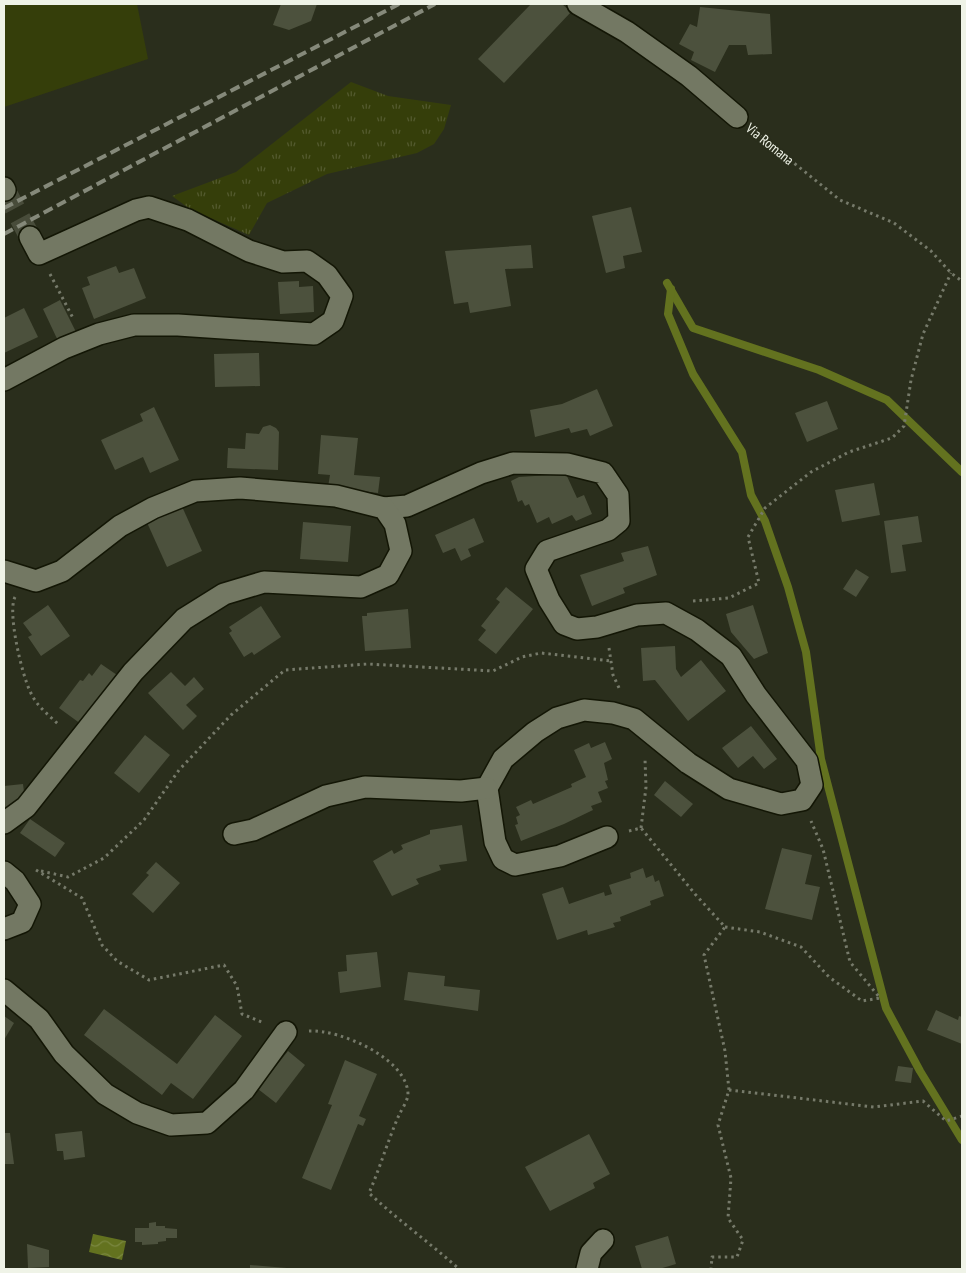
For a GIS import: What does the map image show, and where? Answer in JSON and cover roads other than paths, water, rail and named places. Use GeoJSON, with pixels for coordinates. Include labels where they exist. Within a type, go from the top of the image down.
{"type":"FeatureCollection","features":[{"type":"Feature","properties":{"kind":"street","name":"Via Romana"},"geometry":{"type":"LineString","coordinates":[[578,4],[627,32],[689,76],[737,117]]}},
{"type":"Feature","properties":{"kind":"street"},"geometry":{"type":"LineString","coordinates":[[4,380],[64,348],[134,325],[178,325],[314,334],[333,321],[342,296],[327,274],[308,261],[283,262],[249,251],[188,220],[149,207],[35,246]]}},
{"type":"Feature","properties":{"kind":"street"},"geometry":{"type":"LineString","coordinates":[[4,571],[36,581],[62,571],[120,526],[153,508],[196,491],[240,488],[336,496],[384,508],[407,506],[481,473],[513,463],[567,464],[603,473],[618,495],[619,521],[608,530],[547,551],[536,569],[564,624],[577,630],[597,627],[637,616],[666,613],[696,630],[731,656],[756,695],[807,761],[812,786],[802,800],[782,804],[728,789],[688,763],[634,719],[613,713],[584,710],[557,718],[535,732],[503,759],[487,788],[495,842],[503,859],[515,865],[560,856],[607,838]]}},
{"type":"Feature","properties":{"kind":"street"},"geometry":{"type":"LineString","coordinates":[[4,823],[26,807],[133,672],[184,619],[224,594],[264,582],[361,587],[388,575],[401,551],[394,524],[384,508]]}},
{"type":"Feature","properties":{"kind":"street"},"geometry":{"type":"LineString","coordinates":[[234,834],[253,830],[326,796],[365,787],[461,791],[487,788]]}},
{"type":"Feature","properties":{"kind":"street"},"geometry":{"type":"LineString","coordinates":[[4,872],[15,881],[30,904],[22,922],[4,929]]}},
{"type":"Feature","properties":{"kind":"street"},"geometry":{"type":"LineString","coordinates":[[4,990],[39,1020],[64,1054],[105,1094],[137,1113],[171,1125],[207,1123],[244,1090],[286,1032]]}},
{"type":"Feature","properties":{"kind":"street"},"geometry":{"type":"LineString","coordinates":[[587,1269],[591,1253],[603,1240]]}},
{"type":"Feature","properties":{"kind":"water"},"geometry":{"type":"Polygon","coordinates":[[[93,1234],[126,1241],[122,1260],[89,1252],[93,1234]]]}},
{"type":"Feature","properties":{"kind":"waterway"},"geometry":{"type":"LineString","coordinates":[[667,283],[693,328],[819,370],[887,400],[962,472]]}},
{"type":"Feature","properties":{"kind":"waterway"},"geometry":{"type":"LineString","coordinates":[[671,289],[668,314],[693,374],[742,452],[751,495],[765,521],[788,587],[806,652],[821,759],[886,1008],[920,1071],[962,1140]]}},
{"type":"Feature","properties":{"kind":"tunnel"},"geometry":{"type":"LineString","coordinates":[[5,190],[30,237]]}},
{"type":"Feature","properties":{"kind":"railway"},"geometry":{"type":"LineString","coordinates":[[4,208],[399,4]]}},
{"type":"Feature","properties":{"kind":"railway"},"geometry":{"type":"LineString","coordinates":[[4,234],[435,4]]}}]}
